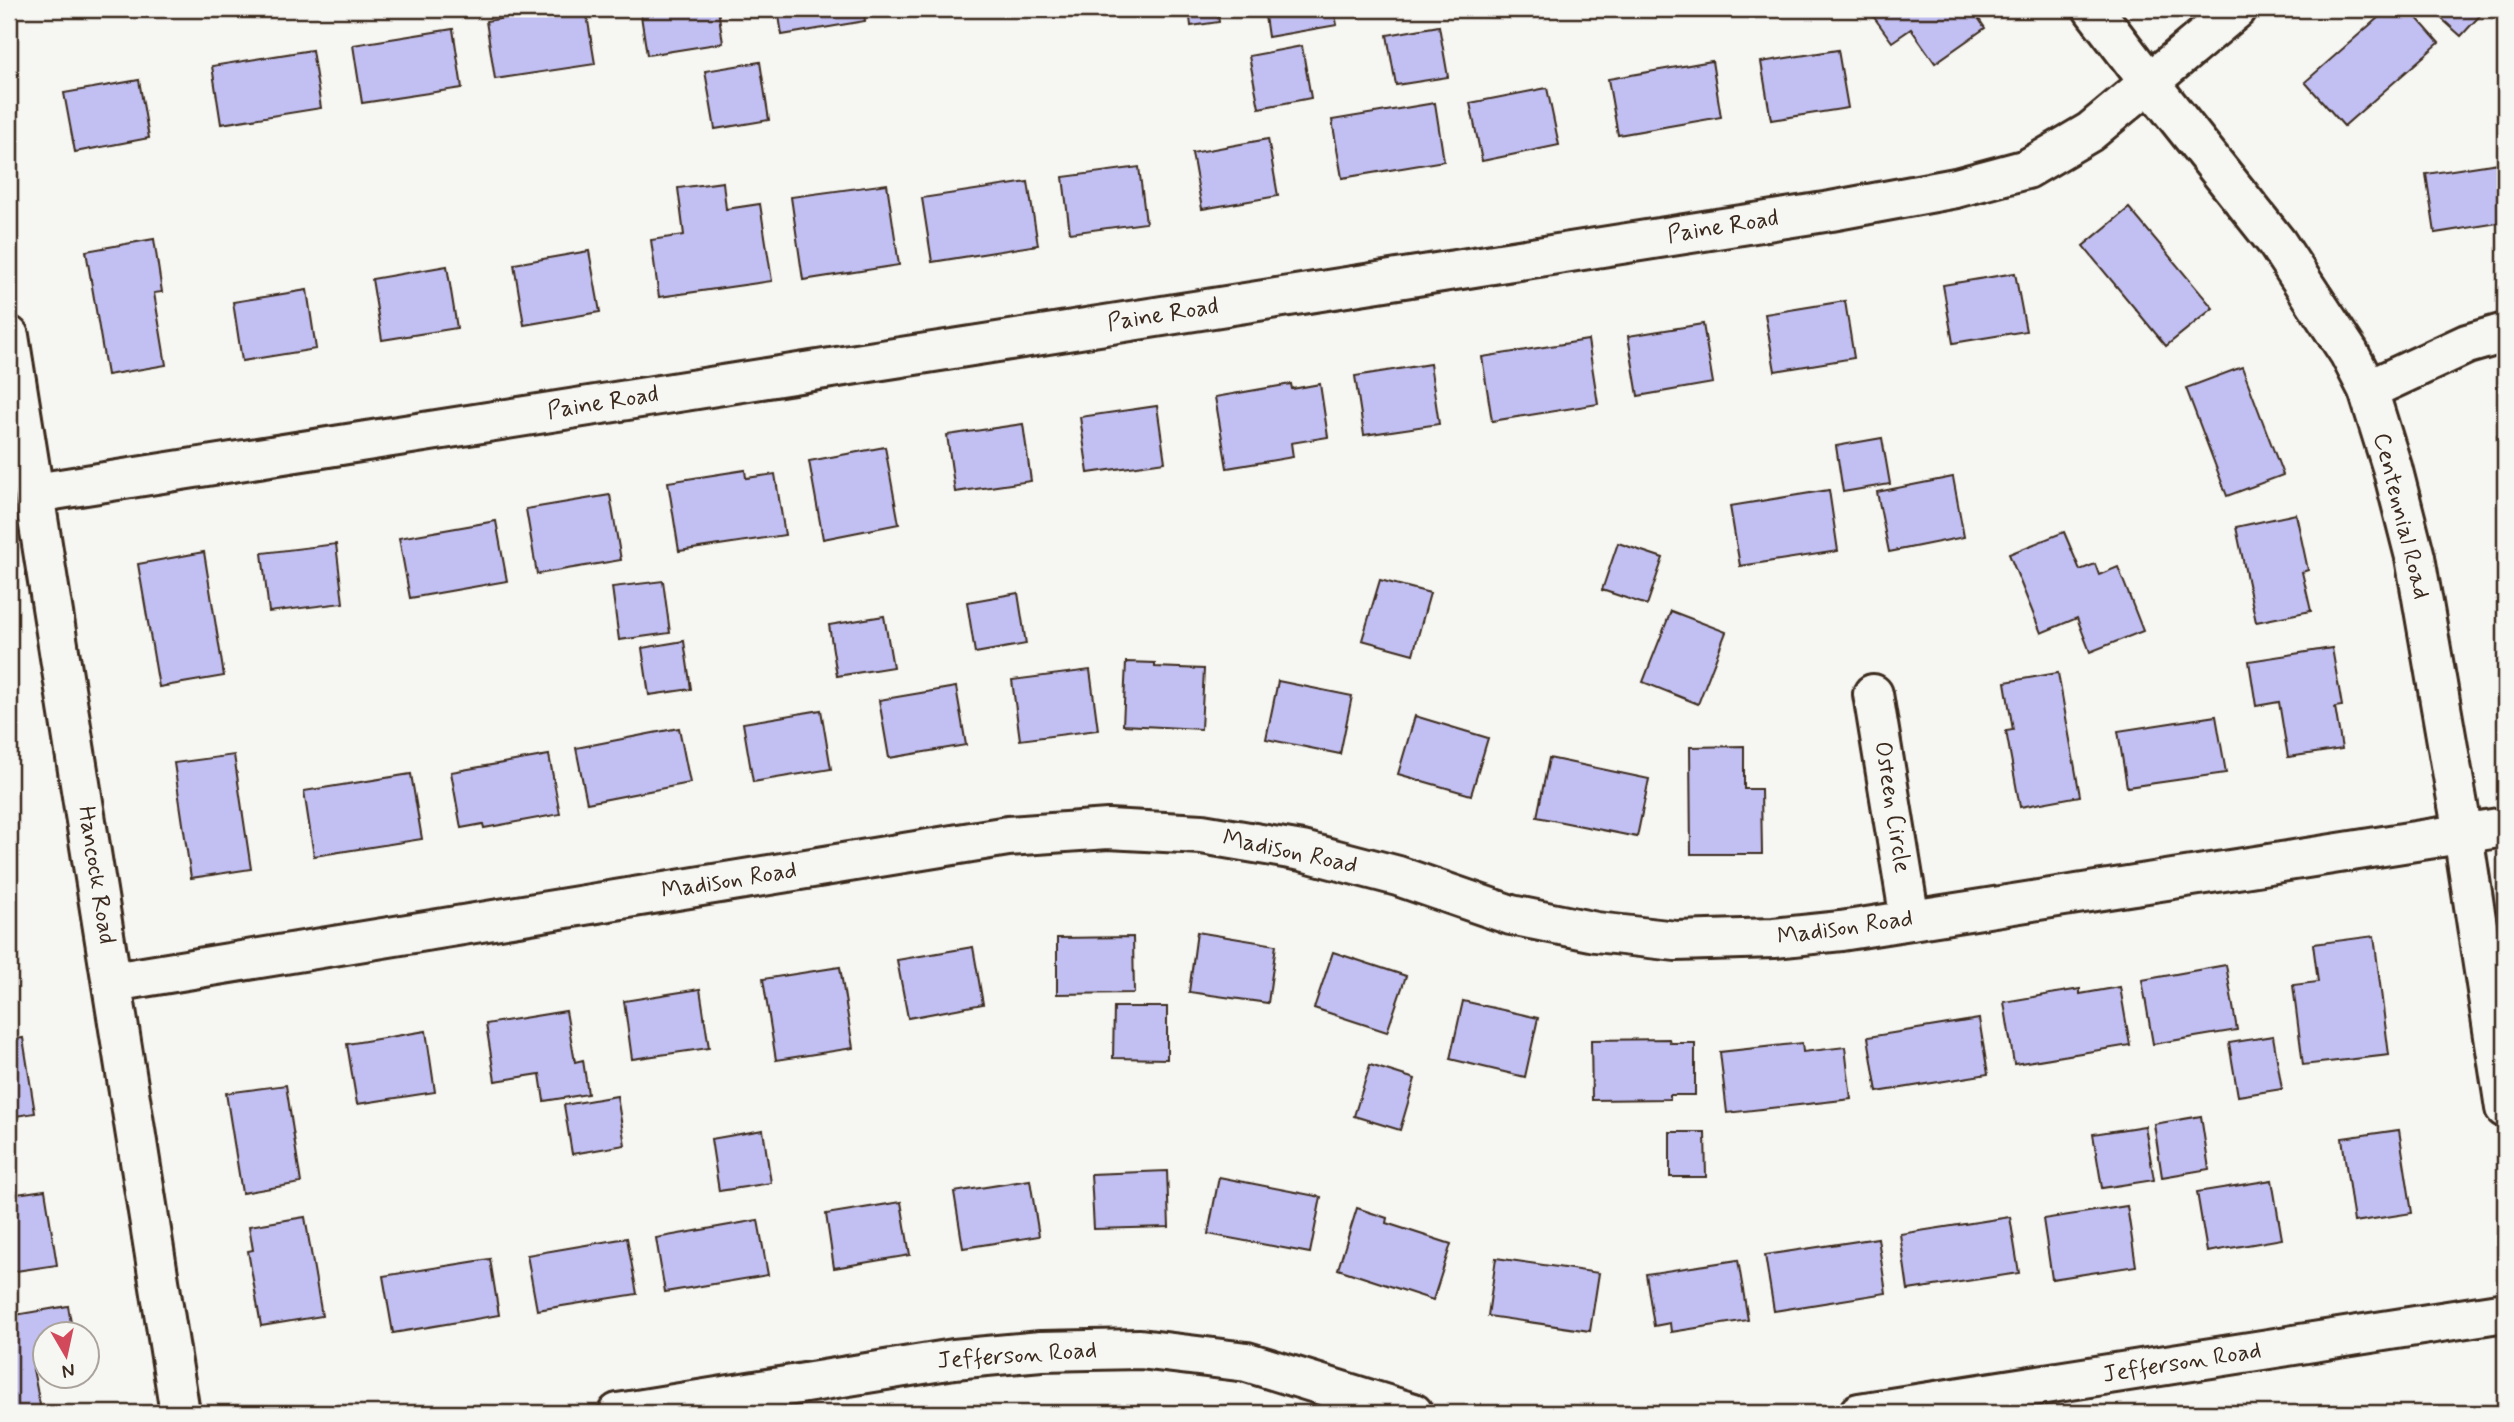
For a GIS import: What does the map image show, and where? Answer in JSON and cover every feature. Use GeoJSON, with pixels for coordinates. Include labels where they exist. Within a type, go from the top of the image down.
{"type":"FeatureCollection","features":[{"type":"Feature","properties":{"kind":"street","name":"Centennial Road"},"geometry":{"type":"LineString","coordinates":[[2094,9],[2277,243],[2349,353],[2368,390],[2392,467],[2415,557],[2463,834],[2505,1108]]}},
{"type":"Feature","properties":{"kind":"street","name":"Paine Road"},"geometry":{"type":"LineString","coordinates":[[35,493],[1803,215],[1956,188],[2027,169],[2090,132],[2237,9]]}},
{"type":"Feature","properties":{"kind":"street"},"geometry":{"type":"LineString","coordinates":[[2368,390],[2467,344],[2505,333]]}},
{"type":"Feature","properties":{"kind":"street","name":"Hancock Road"},"geometry":{"type":"LineString","coordinates":[[9,336],[180,1413]]}},
{"type":"Feature","properties":{"kind":"street","name":"Osteen Circle"},"geometry":{"type":"LineString","coordinates":[[1873,694],[1910,920]]}},
{"type":"Feature","properties":{"kind":"street","name":"Madison Road"},"geometry":{"type":"LineString","coordinates":[[113,982],[1008,836],[1108,829],[1202,834],[1302,850],[1398,876],[1511,915],[1596,932],[1676,941],[1774,938],[1841,931],[2505,827]]}},
{"type":"Feature","properties":{"kind":"street","name":"Jefferson Road"},"geometry":{"type":"LineString","coordinates":[[1859,1413],[2505,1312]]}},
{"type":"Feature","properties":{"kind":"street","name":"Jefferson Road"},"geometry":{"type":"LineString","coordinates":[[618,1413],[954,1359],[1041,1351],[1140,1349],[1247,1362],[1413,1413]]}},
{"type":"Feature","properties":{"kind":"building"},"geometry":{"type":"Polygon","coordinates":[[[565,9],[586,9],[595,64],[495,79],[486,21],[565,9]]]}},
{"type":"Feature","properties":{"kind":"building"},"geometry":{"type":"Polygon","coordinates":[[[640,9],[718,9],[723,43],[647,55],[640,9]]]}},
{"type":"Feature","properties":{"kind":"building"},"geometry":{"type":"Polygon","coordinates":[[[778,9],[863,9],[865,21],[782,35],[778,9]]]}},
{"type":"Feature","properties":{"kind":"building"},"geometry":{"type":"Polygon","coordinates":[[[914,9],[942,9],[914,13],[914,9]]]}},
{"type":"Feature","properties":{"kind":"building"},"geometry":{"type":"Polygon","coordinates":[[[1189,9],[1217,9],[1219,22],[1191,26],[1189,9]]]}},
{"type":"Feature","properties":{"kind":"building"},"geometry":{"type":"Polygon","coordinates":[[[1264,9],[1334,9],[1337,25],[1268,37],[1264,9]]]}},
{"type":"Feature","properties":{"kind":"building"},"geometry":{"type":"Polygon","coordinates":[[[1868,9],[1972,9],[1985,28],[1935,63],[1911,29],[1892,42],[1868,9]]]}},
{"type":"Feature","properties":{"kind":"building"},"geometry":{"type":"Polygon","coordinates":[[[2388,9],[2409,9],[2439,43],[2344,126],[2305,82],[2388,9]]]}},
{"type":"Feature","properties":{"kind":"building"},"geometry":{"type":"Polygon","coordinates":[[[2431,9],[2486,9],[2461,36],[2431,9]]]}},
{"type":"Feature","properties":{"kind":"building"},"geometry":{"type":"Polygon","coordinates":[[[1439,26],[1448,77],[1396,85],[1387,35],[1439,26]]]}},
{"type":"Feature","properties":{"kind":"building"},"geometry":{"type":"Polygon","coordinates":[[[453,29],[462,88],[362,103],[353,45],[453,29]]]}},
{"type":"Feature","properties":{"kind":"building"},"geometry":{"type":"Polygon","coordinates":[[[1302,46],[1311,98],[1259,108],[1249,56],[1302,46]]]}},
{"type":"Feature","properties":{"kind":"building"},"geometry":{"type":"Polygon","coordinates":[[[312,50],[321,108],[221,124],[212,66],[312,50]]]}},
{"type":"Feature","properties":{"kind":"building"},"geometry":{"type":"Polygon","coordinates":[[[1838,50],[1848,108],[1771,120],[1761,62],[1838,50]]]}},
{"type":"Feature","properties":{"kind":"building"},"geometry":{"type":"Polygon","coordinates":[[[1712,61],[1721,117],[1618,135],[1608,79],[1712,61]]]}},
{"type":"Feature","properties":{"kind":"building"},"geometry":{"type":"Polygon","coordinates":[[[760,62],[769,120],[715,129],[705,71],[760,62]]]}},
{"type":"Feature","properties":{"kind":"building"},"geometry":{"type":"Polygon","coordinates":[[[139,80],[149,138],[75,152],[64,93],[139,80]]]}},
{"type":"Feature","properties":{"kind":"building"},"geometry":{"type":"Polygon","coordinates":[[[1547,88],[1559,145],[1482,161],[1470,103],[1547,88]]]}},
{"type":"Feature","properties":{"kind":"building"},"geometry":{"type":"Polygon","coordinates":[[[1435,103],[1444,161],[1342,178],[1332,120],[1435,103]]]}},
{"type":"Feature","properties":{"kind":"building"},"geometry":{"type":"Polygon","coordinates":[[[1268,139],[1278,196],[1202,209],[1192,153],[1268,139]]]}},
{"type":"Feature","properties":{"kind":"building"},"geometry":{"type":"Polygon","coordinates":[[[2505,162],[2505,222],[2435,233],[2426,174],[2505,162]]]}},
{"type":"Feature","properties":{"kind":"building"},"geometry":{"type":"Polygon","coordinates":[[[1139,167],[1146,223],[1070,233],[1063,177],[1139,167]]]}},
{"type":"Feature","properties":{"kind":"building"},"geometry":{"type":"Polygon","coordinates":[[[723,182],[726,209],[760,204],[772,281],[659,297],[651,240],[684,235],[678,188],[723,182]]]}},
{"type":"Feature","properties":{"kind":"building"},"geometry":{"type":"Polygon","coordinates":[[[1028,182],[1038,245],[932,262],[922,198],[1028,182]]]}},
{"type":"Feature","properties":{"kind":"building"},"geometry":{"type":"Polygon","coordinates":[[[887,184],[899,265],[803,280],[791,197],[887,184]]]}},
{"type":"Feature","properties":{"kind":"building"},"geometry":{"type":"Polygon","coordinates":[[[2129,208],[2213,308],[2166,346],[2083,246],[2129,208]]]}},
{"type":"Feature","properties":{"kind":"building"},"geometry":{"type":"Polygon","coordinates":[[[154,239],[162,292],[154,293],[166,365],[107,375],[86,251],[154,239]]]}},
{"type":"Feature","properties":{"kind":"building"},"geometry":{"type":"Polygon","coordinates":[[[589,251],[600,312],[524,325],[514,264],[589,251]]]}},
{"type":"Feature","properties":{"kind":"building"},"geometry":{"type":"Polygon","coordinates":[[[447,266],[457,328],[382,340],[372,279],[447,266]]]}},
{"type":"Feature","properties":{"kind":"building"},"geometry":{"type":"Polygon","coordinates":[[[2015,273],[2026,331],[1953,343],[1943,285],[2015,273]]]}},
{"type":"Feature","properties":{"kind":"building"},"geometry":{"type":"Polygon","coordinates":[[[307,290],[316,349],[242,361],[233,302],[307,290]]]}},
{"type":"Feature","properties":{"kind":"building"},"geometry":{"type":"Polygon","coordinates":[[[1845,301],[1854,358],[1775,371],[1765,314],[1845,301]]]}},
{"type":"Feature","properties":{"kind":"building"},"geometry":{"type":"Polygon","coordinates":[[[1703,324],[1713,383],[1638,396],[1628,336],[1703,324]]]}},
{"type":"Feature","properties":{"kind":"building"},"geometry":{"type":"Polygon","coordinates":[[[1588,340],[1598,404],[1492,421],[1482,357],[1588,340]]]}},
{"type":"Feature","properties":{"kind":"building"},"geometry":{"type":"Polygon","coordinates":[[[1430,364],[1439,424],[1364,435],[1355,376],[1430,364]]]}},
{"type":"Feature","properties":{"kind":"building"},"geometry":{"type":"Polygon","coordinates":[[[2242,367],[2283,475],[2227,496],[2186,388],[2242,367]]]}},
{"type":"Feature","properties":{"kind":"building"},"geometry":{"type":"Polygon","coordinates":[[[1291,384],[1292,389],[1320,384],[1328,437],[1291,443],[1293,457],[1227,468],[1215,397],[1291,384]]]}},
{"type":"Feature","properties":{"kind":"building"},"geometry":{"type":"Polygon","coordinates":[[[1157,406],[1165,462],[1088,473],[1080,417],[1157,406]]]}},
{"type":"Feature","properties":{"kind":"building"},"geometry":{"type":"Polygon","coordinates":[[[1023,424],[1031,481],[955,492],[947,435],[1023,424]]]}},
{"type":"Feature","properties":{"kind":"building"},"geometry":{"type":"Polygon","coordinates":[[[2505,435],[2505,484],[2497,436],[2505,435]]]}},
{"type":"Feature","properties":{"kind":"building"},"geometry":{"type":"Polygon","coordinates":[[[1882,438],[1890,484],[1843,492],[1836,446],[1882,438]]]}},
{"type":"Feature","properties":{"kind":"building"},"geometry":{"type":"Polygon","coordinates":[[[885,447],[899,524],[823,539],[809,461],[885,447]]]}},
{"type":"Feature","properties":{"kind":"building"},"geometry":{"type":"Polygon","coordinates":[[[745,470],[746,478],[775,474],[785,535],[679,551],[668,482],[745,470]]]}},
{"type":"Feature","properties":{"kind":"building"},"geometry":{"type":"Polygon","coordinates":[[[1953,477],[1964,537],[1889,552],[1877,492],[1953,477]]]}},
{"type":"Feature","properties":{"kind":"building"},"geometry":{"type":"Polygon","coordinates":[[[1829,490],[1838,551],[1740,566],[1730,506],[1829,490]]]}},
{"type":"Feature","properties":{"kind":"building"},"geometry":{"type":"Polygon","coordinates":[[[610,495],[621,560],[537,574],[526,509],[610,495]]]}},
{"type":"Feature","properties":{"kind":"building"},"geometry":{"type":"Polygon","coordinates":[[[2296,514],[2308,570],[2302,572],[2311,611],[2256,622],[2236,527],[2296,514]]]}},
{"type":"Feature","properties":{"kind":"building"},"geometry":{"type":"Polygon","coordinates":[[[496,521],[507,581],[410,598],[399,538],[496,521]]]}},
{"type":"Feature","properties":{"kind":"building"},"geometry":{"type":"Polygon","coordinates":[[[2064,532],[2080,570],[2095,564],[2099,575],[2118,567],[2143,631],[2090,652],[2077,618],[2041,633],[2009,554],[2064,532]]]}},
{"type":"Feature","properties":{"kind":"building"},"geometry":{"type":"Polygon","coordinates":[[[1618,543],[1663,558],[1647,605],[1602,590],[1618,543]]]}},
{"type":"Feature","properties":{"kind":"building"},"geometry":{"type":"Polygon","coordinates":[[[336,544],[343,603],[269,612],[262,553],[336,544]]]}},
{"type":"Feature","properties":{"kind":"building"},"geometry":{"type":"Polygon","coordinates":[[[204,552],[224,676],[159,687],[138,564],[204,552]]]}},
{"type":"Feature","properties":{"kind":"building"},"geometry":{"type":"Polygon","coordinates":[[[1380,580],[1430,593],[1413,654],[1362,640],[1380,580]]]}},
{"type":"Feature","properties":{"kind":"building"},"geometry":{"type":"Polygon","coordinates":[[[663,581],[670,633],[619,640],[612,587],[663,581]]]}},
{"type":"Feature","properties":{"kind":"building"},"geometry":{"type":"Polygon","coordinates":[[[1018,593],[1026,644],[975,653],[967,602],[1018,593]]]}},
{"type":"Feature","properties":{"kind":"building"},"geometry":{"type":"Polygon","coordinates":[[[1671,611],[1726,632],[1698,704],[1643,682],[1671,611]]]}},
{"type":"Feature","properties":{"kind":"building"},"geometry":{"type":"Polygon","coordinates":[[[884,616],[893,667],[837,676],[829,625],[884,616]]]}},
{"type":"Feature","properties":{"kind":"building"},"geometry":{"type":"Polygon","coordinates":[[[684,641],[691,689],[649,695],[642,648],[684,641]]]}},
{"type":"Feature","properties":{"kind":"building"},"geometry":{"type":"Polygon","coordinates":[[[2332,648],[2342,706],[2335,707],[2342,749],[2288,757],[2279,702],[2256,706],[2249,661],[2332,648]]]}},
{"type":"Feature","properties":{"kind":"building"},"geometry":{"type":"Polygon","coordinates":[[[1126,662],[1155,663],[1155,667],[1204,669],[1201,729],[1123,725],[1126,662]]]}},
{"type":"Feature","properties":{"kind":"building"},"geometry":{"type":"Polygon","coordinates":[[[1090,670],[1098,730],[1020,740],[1012,680],[1090,670]]]}},
{"type":"Feature","properties":{"kind":"building"},"geometry":{"type":"Polygon","coordinates":[[[2058,673],[2080,796],[2020,807],[2006,731],[2013,730],[2005,682],[2058,673]]]}},
{"type":"Feature","properties":{"kind":"building"},"geometry":{"type":"Polygon","coordinates":[[[1278,681],[1352,696],[1340,754],[1266,739],[1278,681]]]}},
{"type":"Feature","properties":{"kind":"building"},"geometry":{"type":"Polygon","coordinates":[[[956,687],[966,745],[889,758],[879,700],[956,687]]]}},
{"type":"Feature","properties":{"kind":"building"},"geometry":{"type":"Polygon","coordinates":[[[821,710],[831,769],[753,782],[743,723],[821,710]]]}},
{"type":"Feature","properties":{"kind":"building"},"geometry":{"type":"Polygon","coordinates":[[[1415,716],[1488,738],[1471,795],[1398,774],[1415,716]]]}},
{"type":"Feature","properties":{"kind":"building"},"geometry":{"type":"Polygon","coordinates":[[[2216,716],[2226,773],[2127,787],[2118,731],[2216,716]]]}},
{"type":"Feature","properties":{"kind":"building"},"geometry":{"type":"Polygon","coordinates":[[[679,728],[690,783],[587,803],[576,748],[679,728]]]}},
{"type":"Feature","properties":{"kind":"building"},"geometry":{"type":"Polygon","coordinates":[[[1744,746],[1744,789],[1761,789],[1762,854],[1691,854],[1690,747],[1744,746]]]}},
{"type":"Feature","properties":{"kind":"building"},"geometry":{"type":"Polygon","coordinates":[[[234,755],[251,869],[191,878],[174,763],[234,755]]]}},
{"type":"Feature","properties":{"kind":"building"},"geometry":{"type":"Polygon","coordinates":[[[549,755],[560,814],[484,828],[483,824],[461,828],[451,772],[549,755]]]}},
{"type":"Feature","properties":{"kind":"building"},"geometry":{"type":"Polygon","coordinates":[[[1549,758],[1649,779],[1637,837],[1537,817],[1549,758]]]}},
{"type":"Feature","properties":{"kind":"building"},"geometry":{"type":"Polygon","coordinates":[[[411,774],[422,839],[314,856],[304,791],[411,774]]]}},
{"type":"Feature","properties":{"kind":"building"},"geometry":{"type":"Polygon","coordinates":[[[1197,932],[1276,945],[1268,1003],[1189,992],[1197,932]]]}},
{"type":"Feature","properties":{"kind":"building"},"geometry":{"type":"Polygon","coordinates":[[[2374,936],[2389,1055],[2303,1065],[2293,985],[2318,982],[2313,944],[2374,936]]]}},
{"type":"Feature","properties":{"kind":"building"},"geometry":{"type":"Polygon","coordinates":[[[1133,937],[1134,993],[1057,994],[1057,938],[1133,937]]]}},
{"type":"Feature","properties":{"kind":"building"},"geometry":{"type":"Polygon","coordinates":[[[973,947],[983,1004],[908,1018],[897,960],[973,947]]]}},
{"type":"Feature","properties":{"kind":"building"},"geometry":{"type":"Polygon","coordinates":[[[1333,952],[1406,976],[1387,1032],[1314,1008],[1333,952]]]}},
{"type":"Feature","properties":{"kind":"building"},"geometry":{"type":"Polygon","coordinates":[[[2226,965],[2237,1030],[2153,1044],[2142,980],[2226,965]]]}},
{"type":"Feature","properties":{"kind":"building"},"geometry":{"type":"Polygon","coordinates":[[[840,967],[853,1048],[776,1060],[763,979],[840,967]]]}},
{"type":"Feature","properties":{"kind":"building"},"geometry":{"type":"Polygon","coordinates":[[[2120,987],[2130,1045],[2014,1064],[2004,1002],[2080,989],[2080,994],[2120,987]]]}},
{"type":"Feature","properties":{"kind":"building"},"geometry":{"type":"Polygon","coordinates":[[[700,989],[709,1048],[632,1059],[624,1001],[700,989]]]}},
{"type":"Feature","properties":{"kind":"building"},"geometry":{"type":"Polygon","coordinates":[[[1463,1001],[1538,1018],[1525,1077],[1450,1059],[1463,1001]]]}},
{"type":"Feature","properties":{"kind":"building"},"geometry":{"type":"Polygon","coordinates":[[[1114,1007],[1167,1007],[1167,1059],[1113,1058],[1114,1007]]]}},
{"type":"Feature","properties":{"kind":"building"},"geometry":{"type":"Polygon","coordinates":[[[566,1011],[575,1062],[583,1060],[588,1094],[544,1101],[540,1074],[495,1081],[486,1024],[566,1011]]]}},
{"type":"Feature","properties":{"kind":"building"},"geometry":{"type":"Polygon","coordinates":[[[1979,1019],[1988,1074],[1877,1092],[1868,1037],[1979,1019]]]}},
{"type":"Feature","properties":{"kind":"building"},"geometry":{"type":"Polygon","coordinates":[[[426,1031],[435,1092],[357,1104],[347,1044],[426,1031]]]}},
{"type":"Feature","properties":{"kind":"building"},"geometry":{"type":"Polygon","coordinates":[[[2273,1036],[2282,1089],[2238,1096],[2229,1043],[2273,1036]]]}},
{"type":"Feature","properties":{"kind":"building"},"geometry":{"type":"Polygon","coordinates":[[[23,1038],[35,1113],[9,1117],[9,1040],[23,1038]]]}},
{"type":"Feature","properties":{"kind":"building"},"geometry":{"type":"Polygon","coordinates":[[[1669,1039],[1670,1043],[1695,1043],[1695,1095],[1670,1095],[1670,1099],[1592,1100],[1591,1040],[1669,1039]]]}},
{"type":"Feature","properties":{"kind":"building"},"geometry":{"type":"Polygon","coordinates":[[[1802,1043],[1803,1052],[1845,1047],[1851,1099],[1727,1113],[1720,1052],[1802,1043]]]}},
{"type":"Feature","properties":{"kind":"building"},"geometry":{"type":"Polygon","coordinates":[[[1370,1065],[1415,1079],[1400,1130],[1354,1116],[1370,1065]]]}},
{"type":"Feature","properties":{"kind":"building"},"geometry":{"type":"Polygon","coordinates":[[[286,1085],[301,1183],[242,1193],[226,1093],[286,1085]]]}},
{"type":"Feature","properties":{"kind":"building"},"geometry":{"type":"Polygon","coordinates":[[[617,1096],[625,1145],[572,1154],[564,1105],[617,1096]]]}},
{"type":"Feature","properties":{"kind":"building"},"geometry":{"type":"Polygon","coordinates":[[[2201,1116],[2209,1169],[2162,1177],[2154,1124],[2201,1116]]]}},
{"type":"Feature","properties":{"kind":"building"},"geometry":{"type":"Polygon","coordinates":[[[2145,1126],[2154,1180],[2102,1188],[2093,1134],[2145,1126]]]}},
{"type":"Feature","properties":{"kind":"building"},"geometry":{"type":"Polygon","coordinates":[[[763,1130],[771,1183],[719,1191],[711,1139],[763,1130]]]}},
{"type":"Feature","properties":{"kind":"building"},"geometry":{"type":"Polygon","coordinates":[[[2399,1130],[2412,1213],[2354,1222],[2342,1138],[2399,1130]]]}},
{"type":"Feature","properties":{"kind":"building"},"geometry":{"type":"Polygon","coordinates":[[[1670,1132],[1705,1132],[1706,1177],[1670,1177],[1670,1132]]]}},
{"type":"Feature","properties":{"kind":"building"},"geometry":{"type":"Polygon","coordinates":[[[1167,1171],[1169,1227],[1094,1229],[1091,1174],[1167,1171]]]}},
{"type":"Feature","properties":{"kind":"building"},"geometry":{"type":"Polygon","coordinates":[[[1219,1177],[1321,1197],[1310,1253],[1208,1234],[1219,1177]]]}},
{"type":"Feature","properties":{"kind":"building"},"geometry":{"type":"Polygon","coordinates":[[[1030,1180],[1039,1236],[963,1248],[954,1192],[1030,1180]]]}},
{"type":"Feature","properties":{"kind":"building"},"geometry":{"type":"Polygon","coordinates":[[[2272,1180],[2282,1239],[2207,1252],[2197,1192],[2272,1180]]]}},
{"type":"Feature","properties":{"kind":"building"},"geometry":{"type":"Polygon","coordinates":[[[45,1190],[57,1265],[9,1272],[9,1195],[45,1190]]]}},
{"type":"Feature","properties":{"kind":"building"},"geometry":{"type":"Polygon","coordinates":[[[901,1202],[910,1255],[834,1268],[826,1214],[901,1202]]]}},
{"type":"Feature","properties":{"kind":"building"},"geometry":{"type":"Polygon","coordinates":[[[2127,1206],[2136,1266],[2052,1279],[2043,1219],[2127,1206]]]}},
{"type":"Feature","properties":{"kind":"building"},"geometry":{"type":"Polygon","coordinates":[[[1357,1208],[1387,1218],[1386,1223],[1451,1244],[1433,1300],[1338,1269],[1357,1208]]]}},
{"type":"Feature","properties":{"kind":"building"},"geometry":{"type":"Polygon","coordinates":[[[305,1217],[322,1316],[261,1326],[248,1251],[253,1250],[249,1226],[305,1217]]]}},
{"type":"Feature","properties":{"kind":"building"},"geometry":{"type":"Polygon","coordinates":[[[2010,1217],[2019,1273],[1908,1290],[1900,1234],[2010,1217]]]}},
{"type":"Feature","properties":{"kind":"building"},"geometry":{"type":"Polygon","coordinates":[[[758,1220],[768,1275],[665,1292],[656,1238],[758,1220]]]}},
{"type":"Feature","properties":{"kind":"building"},"geometry":{"type":"Polygon","coordinates":[[[627,1238],[637,1294],[537,1310],[527,1255],[627,1238]]]}},
{"type":"Feature","properties":{"kind":"building"},"geometry":{"type":"Polygon","coordinates":[[[1878,1238],[1886,1293],[1774,1311],[1765,1255],[1878,1238]]]}},
{"type":"Feature","properties":{"kind":"building"},"geometry":{"type":"Polygon","coordinates":[[[1496,1258],[1599,1273],[1590,1331],[1488,1316],[1496,1258]]]}},
{"type":"Feature","properties":{"kind":"building"},"geometry":{"type":"Polygon","coordinates":[[[490,1259],[499,1315],[393,1333],[383,1276],[490,1259]]]}},
{"type":"Feature","properties":{"kind":"building"},"geometry":{"type":"Polygon","coordinates":[[[1738,1260],[1748,1320],[1671,1332],[1670,1323],[1654,1326],[1646,1274],[1738,1260]]]}},
{"type":"Feature","properties":{"kind":"building"},"geometry":{"type":"Polygon","coordinates":[[[68,1306],[70,1320],[32,1320],[32,1390],[37,1390],[41,1410],[9,1413],[9,1316],[68,1306]]]}}]}
